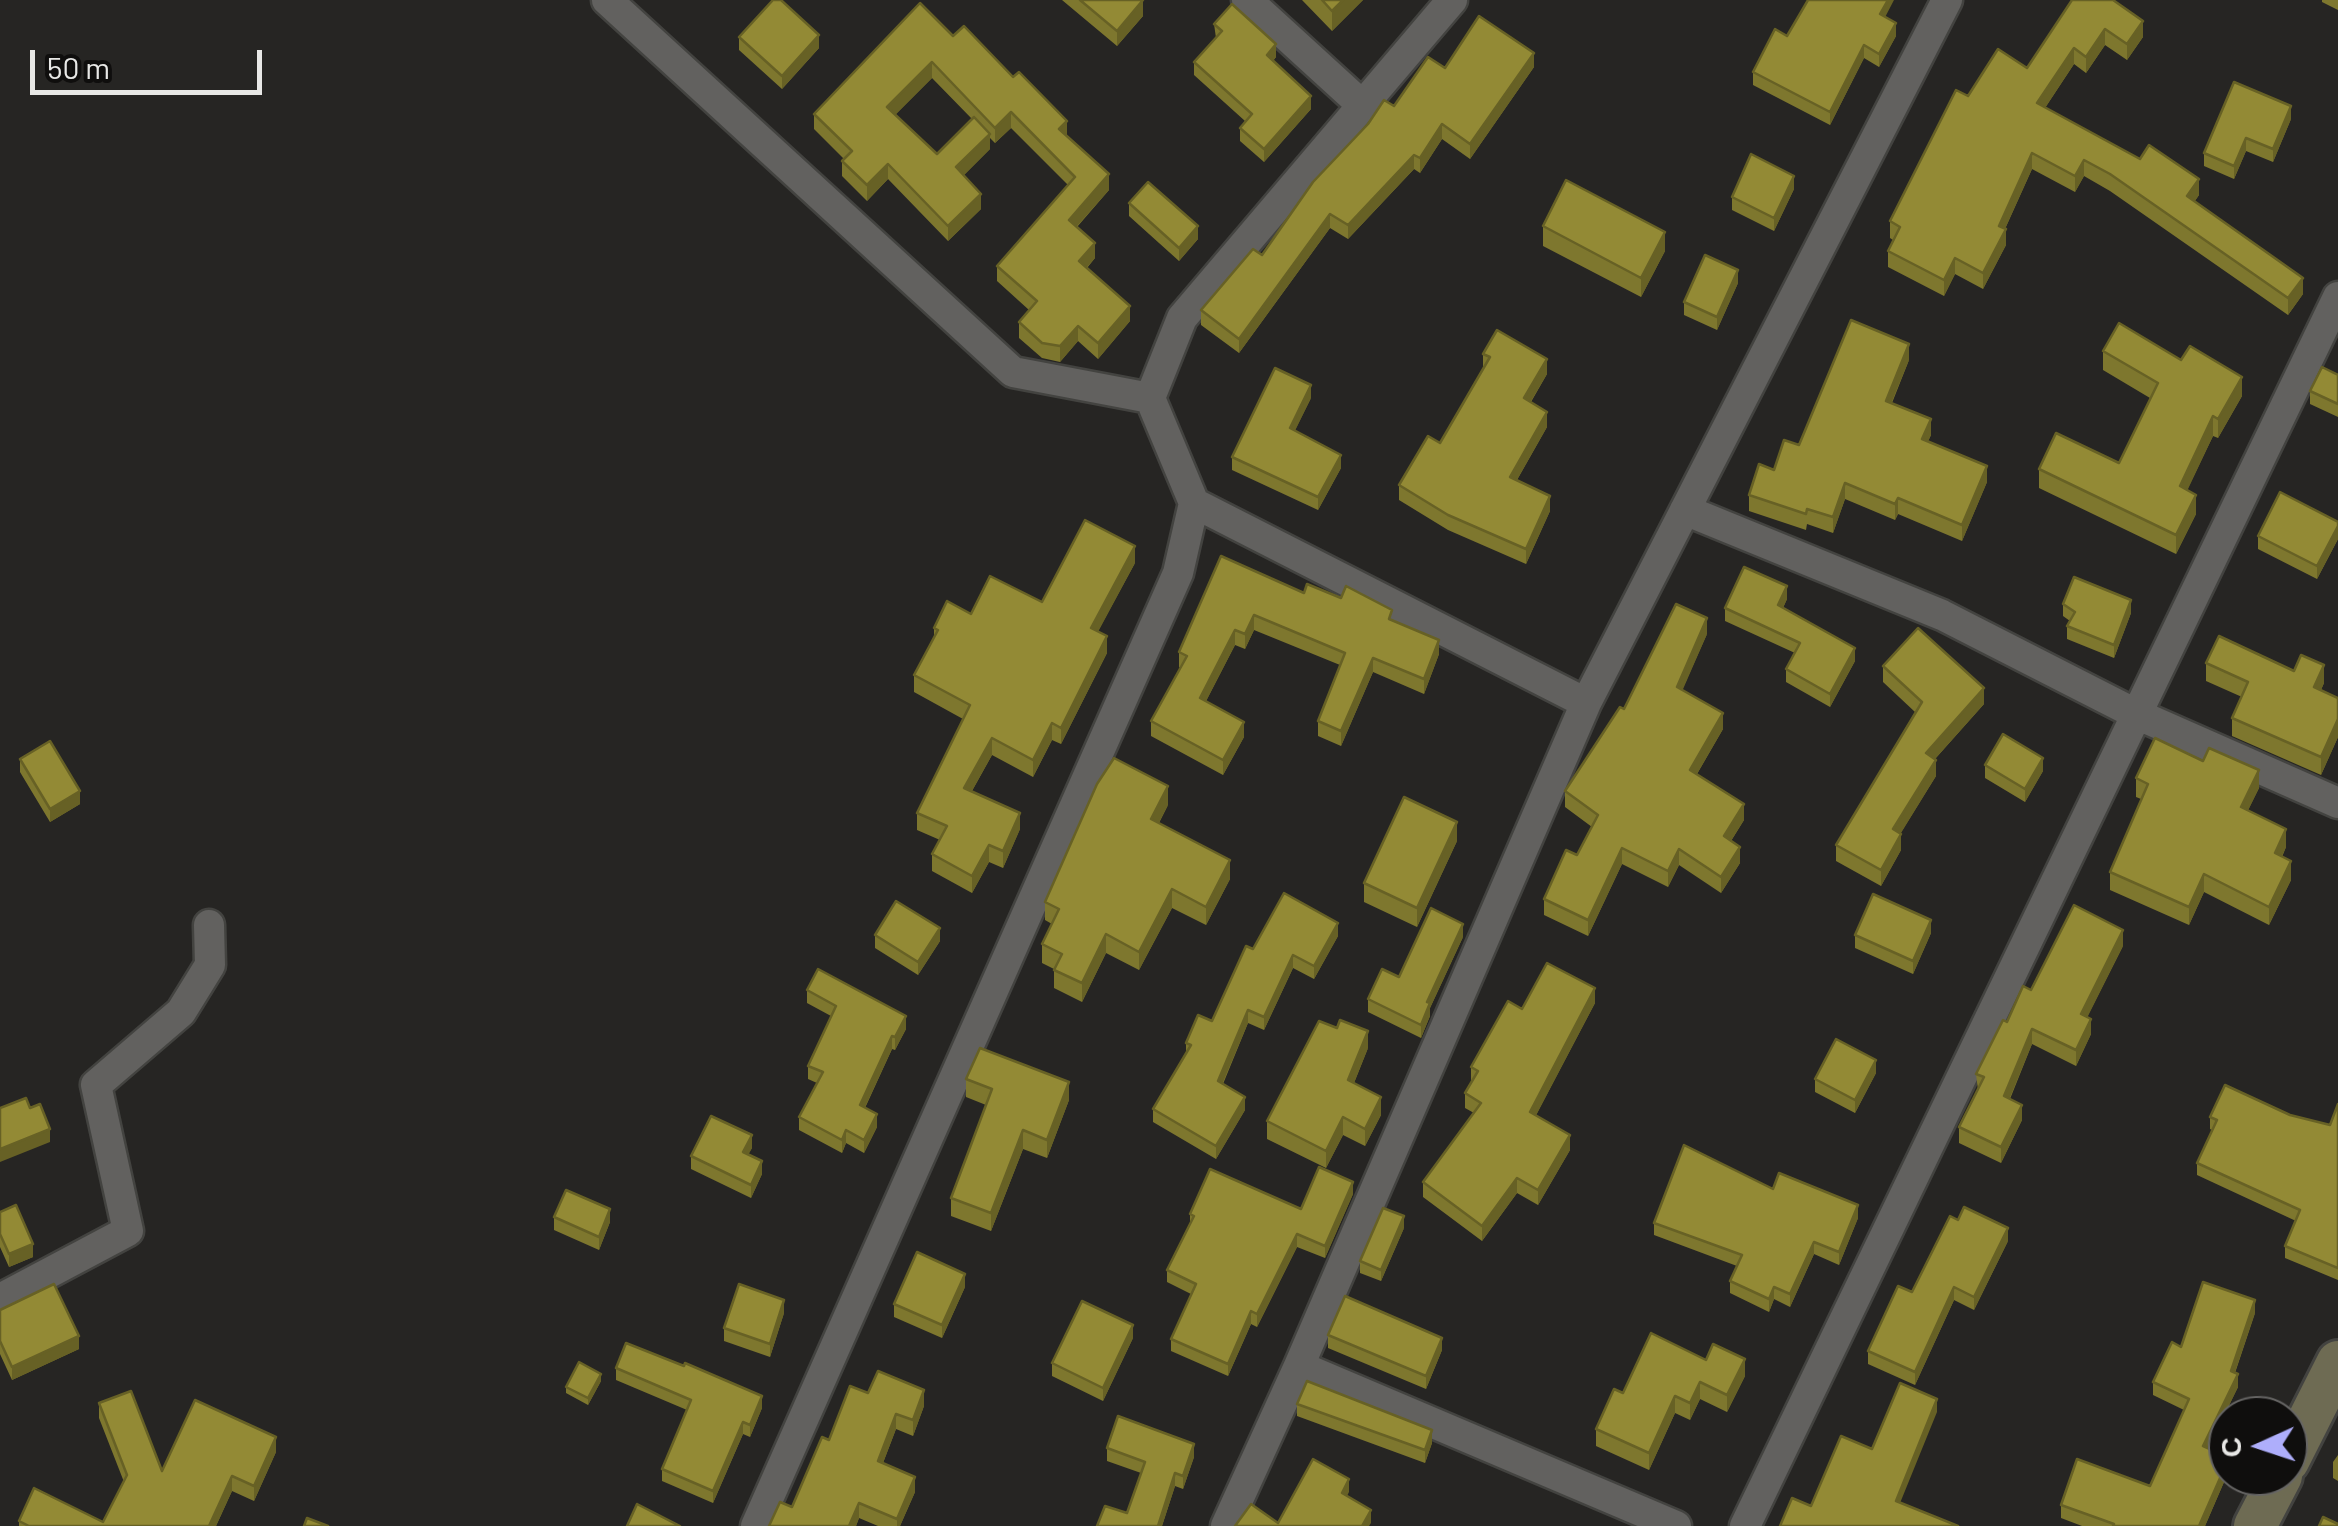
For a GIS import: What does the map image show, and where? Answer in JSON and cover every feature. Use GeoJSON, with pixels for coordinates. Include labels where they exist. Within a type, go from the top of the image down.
{"type":"FeatureCollection","features":[{"type":"Feature","properties":{"kind":"street"},"geometry":{"type":"LineString","coordinates":[[607,0],[1013,372],[1150,398]]}},
{"type":"Feature","properties":{"kind":"street"},"geometry":{"type":"LineString","coordinates":[[1246,0],[1362,105]]}},
{"type":"Feature","properties":{"kind":"street"},"geometry":{"type":"LineString","coordinates":[[756,1526],[1178,573],[1194,503],[1150,398],[1182,318],[1452,0]]}},
{"type":"Feature","properties":{"kind":"street"},"geometry":{"type":"LineString","coordinates":[[1226,1526],[1300,1366],[1586,702],[1946,0]]}},
{"type":"Feature","properties":{"kind":"street"},"geometry":{"type":"LineString","coordinates":[[1745,1526],[2134,712],[2338,297]]}},
{"type":"Feature","properties":{"kind":"street"},"geometry":{"type":"LineString","coordinates":[[1194,503],[1586,702]]}},
{"type":"Feature","properties":{"kind":"street"},"geometry":{"type":"LineString","coordinates":[[1685,510],[1942,614],[2134,712],[2338,804]]}},
{"type":"Feature","properties":{"kind":"street"},"geometry":{"type":"LineString","coordinates":[[0,1299],[128,1231],[96,1085],[180,1012],[210,965],[209,926]]}},
{"type":"Feature","properties":{"kind":"street"},"geometry":{"type":"LineString","coordinates":[[2308,1421],[2338,1362]]}},
{"type":"Feature","properties":{"kind":"street"},"geometry":{"type":"LineString","coordinates":[[1300,1366],[1676,1526]]}},
{"type":"Feature","properties":{"kind":"street"},"geometry":{"type":"LineString","coordinates":[[2256,1526],[2270,1496]]}},
{"type":"Feature","properties":{"kind":"building"},"geometry":{"type":"Polygon","coordinates":[[[773,0],[781,0],[819,35],[782,76],[739,37],[773,0]]]}},
{"type":"Feature","properties":{"kind":"building"},"geometry":{"type":"Polygon","coordinates":[[[1080,0],[1143,0],[1117,31],[1080,0]]]}},
{"type":"Feature","properties":{"kind":"building"},"geometry":{"type":"Polygon","coordinates":[[[1322,0],[1343,0],[1332,11],[1322,0]]]}},
{"type":"Feature","properties":{"kind":"building"},"geometry":{"type":"Polygon","coordinates":[[[1808,0],[1888,0],[1880,14],[1896,23],[1879,54],[1864,45],[1830,112],[1753,72],[1775,29],[1787,36],[1808,0]]]}},
{"type":"Feature","properties":{"kind":"building"},"geometry":{"type":"Polygon","coordinates":[[[2072,0],[2113,0],[2143,21],[2127,44],[2105,29],[2086,57],[2074,48],[2037,103],[2140,159],[2149,145],[2199,179],[2187,196],[2303,278],[2288,298],[2110,174],[2084,160],[2075,176],[2032,153],[1999,226],[2006,229],[1983,273],[1955,258],[1944,280],[1888,251],[1900,227],[1890,221],[1956,90],[1968,96],[1998,49],[2027,68],[2072,0]]]}},
{"type":"Feature","properties":{"kind":"building"},"geometry":{"type":"Polygon","coordinates":[[[920,3],[953,36],[964,26],[1013,77],[1019,72],[1067,121],[1059,129],[1109,174],[1069,220],[1095,243],[1079,261],[1130,306],[1098,343],[1078,326],[1060,346],[1042,343],[1019,322],[1037,301],[997,266],[1075,177],[1011,112],[995,128],[932,62],[887,107],[937,154],[974,117],[990,134],[956,167],[981,194],[948,226],[888,164],[867,185],[842,161],[852,151],[814,114],[920,3]]]}},
{"type":"Feature","properties":{"kind":"building"},"geometry":{"type":"Polygon","coordinates":[[[1232,4],[1276,44],[1267,55],[1311,96],[1264,149],[1240,128],[1252,114],[1194,62],[1222,31],[1214,24],[1232,4]]]}},
{"type":"Feature","properties":{"kind":"building"},"geometry":{"type":"Polygon","coordinates":[[[1479,16],[1534,53],[1470,144],[1442,124],[1420,158],[1414,155],[1348,225],[1330,214],[1239,339],[1201,310],[1253,249],[1262,255],[1313,182],[1368,124],[1384,100],[1394,106],[1428,57],[1445,68],[1479,16]]]}},
{"type":"Feature","properties":{"kind":"building"},"geometry":{"type":"Polygon","coordinates":[[[2234,82],[2291,106],[2273,149],[2246,138],[2234,166],[2204,153],[2234,82]]]}},
{"type":"Feature","properties":{"kind":"building"},"geometry":{"type":"Polygon","coordinates":[[[1751,154],[1794,176],[1774,218],[1732,197],[1751,154]]]}},
{"type":"Feature","properties":{"kind":"building"},"geometry":{"type":"Polygon","coordinates":[[[1566,180],[1665,232],[1641,278],[1543,226],[1566,180]]]}},
{"type":"Feature","properties":{"kind":"building"},"geometry":{"type":"Polygon","coordinates":[[[1148,182],[1198,226],[1179,248],[1129,203],[1148,182]]]}},
{"type":"Feature","properties":{"kind":"building"},"geometry":{"type":"Polygon","coordinates":[[[1705,255],[1738,270],[1717,317],[1684,302],[1705,255]]]}},
{"type":"Feature","properties":{"kind":"building"},"geometry":{"type":"Polygon","coordinates":[[[1851,320],[1909,344],[1886,401],[1931,419],[1922,439],[1987,466],[1962,525],[1898,498],[1895,504],[1845,483],[1833,517],[1807,509],[1806,514],[1749,495],[1759,464],[1774,470],[1784,440],[1799,445],[1851,320]]]}},
{"type":"Feature","properties":{"kind":"building"},"geometry":{"type":"Polygon","coordinates":[[[2119,323],[2181,360],[2190,346],[2242,377],[2218,419],[2213,416],[2180,486],[2196,495],[2176,535],[2039,469],[2056,433],[2119,463],[2158,383],[2103,351],[2119,323]]]}},
{"type":"Feature","properties":{"kind":"building"},"geometry":{"type":"Polygon","coordinates":[[[1497,330],[1547,359],[1524,398],[1547,412],[1510,477],[1550,496],[1526,549],[1448,515],[1399,485],[1428,436],[1440,443],[1490,357],[1483,354],[1497,330]]]}},
{"type":"Feature","properties":{"kind":"building"},"geometry":{"type":"Polygon","coordinates":[[[2322,367],[2338,375],[2338,404],[2310,391],[2322,367]]]}},
{"type":"Feature","properties":{"kind":"building"},"geometry":{"type":"Polygon","coordinates":[[[1275,368],[1311,385],[1290,428],[1341,455],[1318,497],[1232,457],[1275,368]]]}},
{"type":"Feature","properties":{"kind":"building"},"geometry":{"type":"Polygon","coordinates":[[[2280,492],[2338,522],[2317,566],[2258,536],[2280,492]]]}},
{"type":"Feature","properties":{"kind":"building"},"geometry":{"type":"Polygon","coordinates":[[[1085,520],[1135,546],[1091,628],[1107,636],[1061,728],[1052,723],[1033,760],[992,738],[964,788],[1020,813],[1003,851],[989,845],[972,876],[932,854],[947,826],[917,813],[970,705],[914,675],[938,630],[934,628],[947,601],[971,614],[990,576],[1042,602],[1085,520]]]}},
{"type":"Feature","properties":{"kind":"building"},"geometry":{"type":"Polygon","coordinates":[[[1221,556],[1304,593],[1307,584],[1341,598],[1346,586],[1392,610],[1389,619],[1439,640],[1424,679],[1373,658],[1341,731],[1318,721],[1345,653],[1254,615],[1245,634],[1235,630],[1200,698],[1244,722],[1223,760],[1151,721],[1187,656],[1179,652],[1221,556]]]}},
{"type":"Feature","properties":{"kind":"building"},"geometry":{"type":"Polygon","coordinates":[[[1744,567],[1787,586],[1778,605],[1855,648],[1830,694],[1786,669],[1800,643],[1725,608],[1744,567]]]}},
{"type":"Feature","properties":{"kind":"building"},"geometry":{"type":"Polygon","coordinates":[[[2074,577],[2131,600],[2114,645],[2067,626],[2075,612],[2063,604],[2074,577]]]}},
{"type":"Feature","properties":{"kind":"building"},"geometry":{"type":"Polygon","coordinates":[[[1676,604],[1707,618],[1677,687],[1723,713],[1690,770],[1744,804],[1724,836],[1740,847],[1721,877],[1679,849],[1668,871],[1622,848],[1588,920],[1544,899],[1566,850],[1577,855],[1598,815],[1565,791],[1620,707],[1624,709],[1676,604]]]}},
{"type":"Feature","properties":{"kind":"building"},"geometry":{"type":"Polygon","coordinates":[[[1918,628],[1984,688],[1926,753],[1936,760],[1893,829],[1901,834],[1881,870],[1836,845],[1922,702],[1883,666],[1918,628]]]}},
{"type":"Feature","properties":{"kind":"building"},"geometry":{"type":"Polygon","coordinates":[[[2219,636],[2294,671],[2301,655],[2324,665],[2314,687],[2338,698],[2338,719],[2321,757],[2232,718],[2248,682],[2206,663],[2219,636]]]}},
{"type":"Feature","properties":{"kind":"building"},"geometry":{"type":"Polygon","coordinates":[[[2003,734],[2043,758],[2025,789],[1985,765],[2003,734]]]}},
{"type":"Feature","properties":{"kind":"building"},"geometry":{"type":"Polygon","coordinates":[[[2155,738],[2203,761],[2209,748],[2259,770],[2241,807],[2286,829],[2275,853],[2291,861],[2269,907],[2204,874],[2189,907],[2110,872],[2148,784],[2136,778],[2155,738]]]}},
{"type":"Feature","properties":{"kind":"building"},"geometry":{"type":"Polygon","coordinates":[[[50,741],[80,791],[50,809],[20,759],[50,741]]]}},
{"type":"Feature","properties":{"kind":"building"},"geometry":{"type":"Polygon","coordinates":[[[1114,758],[1168,786],[1151,819],[1230,860],[1206,907],[1172,889],[1139,952],[1106,934],[1082,983],[1054,970],[1062,954],[1042,944],[1059,909],[1045,902],[1097,784],[1114,758]]]}},
{"type":"Feature","properties":{"kind":"building"},"geometry":{"type":"Polygon","coordinates":[[[1404,797],[1457,822],[1417,908],[1364,883],[1404,797]]]}},
{"type":"Feature","properties":{"kind":"building"},"geometry":{"type":"Polygon","coordinates":[[[1284,893],[1338,923],[1314,966],[1293,955],[1264,1017],[1248,1010],[1218,1081],[1245,1097],[1216,1146],[1153,1109],[1191,1045],[1186,1043],[1198,1015],[1212,1021],[1246,946],[1253,949],[1284,893]]]}},
{"type":"Feature","properties":{"kind":"building"},"geometry":{"type":"Polygon","coordinates":[[[1873,894],[1931,920],[1913,961],[1855,935],[1873,894]]]}},
{"type":"Feature","properties":{"kind":"building"},"geometry":{"type":"Polygon","coordinates":[[[896,901],[940,928],[918,962],[875,935],[896,901]]]}},
{"type":"Feature","properties":{"kind":"building"},"geometry":{"type":"Polygon","coordinates":[[[2074,905],[2123,930],[2081,1014],[2091,1019],[2076,1050],[2032,1029],[2004,1096],[2022,1105],[2001,1147],[1959,1127],[1984,1077],[1976,1074],[2003,1020],[2007,1022],[2023,986],[2031,990],[2074,905]]]}},
{"type":"Feature","properties":{"kind":"building"},"geometry":{"type":"Polygon","coordinates":[[[1431,908],[1463,924],[1427,1002],[1430,1003],[1421,1025],[1368,999],[1382,969],[1399,977],[1431,908]]]}},
{"type":"Feature","properties":{"kind":"building"},"geometry":{"type":"Polygon","coordinates":[[[1547,963],[1595,988],[1530,1112],[1570,1135],[1538,1190],[1517,1178],[1482,1226],[1423,1182],[1481,1103],[1465,1093],[1478,1071],[1471,1067],[1508,1001],[1522,1009],[1547,963]]]}},
{"type":"Feature","properties":{"kind":"building"},"geometry":{"type":"Polygon","coordinates":[[[818,969],[906,1016],[895,1037],[892,1036],[860,1105],[877,1114],[864,1140],[846,1130],[842,1140],[799,1117],[823,1072],[808,1066],[836,1006],[807,990],[818,969]]]}},
{"type":"Feature","properties":{"kind":"building"},"geometry":{"type":"Polygon","coordinates":[[[1340,1020],[1368,1031],[1348,1080],[1381,1097],[1365,1129],[1343,1117],[1326,1151],[1267,1121],[1319,1021],[1337,1028],[1340,1020]]]}},
{"type":"Feature","properties":{"kind":"building"},"geometry":{"type":"Polygon","coordinates":[[[1836,1039],[1876,1060],[1855,1100],[1815,1079],[1836,1039]]]}},
{"type":"Feature","properties":{"kind":"building"},"geometry":{"type":"Polygon","coordinates":[[[980,1048],[1069,1082],[1047,1140],[1023,1130],[991,1213],[951,1198],[992,1089],[966,1079],[980,1048]]]}},
{"type":"Feature","properties":{"kind":"building"},"geometry":{"type":"Polygon","coordinates":[[[2225,1085],[2290,1115],[2330,1125],[2338,1104],[2338,1268],[2285,1246],[2300,1210],[2197,1163],[2217,1120],[2210,1117],[2225,1085]]]}},
{"type":"Feature","properties":{"kind":"building"},"geometry":{"type":"Polygon","coordinates":[[[26,1098],[30,1108],[40,1104],[50,1129],[0,1149],[0,1108],[26,1098]]]}},
{"type":"Feature","properties":{"kind":"building"},"geometry":{"type":"Polygon","coordinates":[[[711,1116],[752,1135],[743,1152],[762,1161],[751,1185],[691,1156],[711,1116]]]}},
{"type":"Feature","properties":{"kind":"building"},"geometry":{"type":"Polygon","coordinates":[[[1684,1145],[1773,1189],[1779,1173],[1858,1205],[1839,1252],[1814,1242],[1790,1294],[1774,1287],[1769,1299],[1730,1281],[1742,1255],[1654,1223],[1684,1145]]]}},
{"type":"Feature","properties":{"kind":"building"},"geometry":{"type":"Polygon","coordinates":[[[1319,1167],[1353,1182],[1325,1246],[1297,1234],[1257,1314],[1251,1311],[1228,1364],[1171,1339],[1196,1284],[1167,1270],[1194,1216],[1190,1214],[1210,1169],[1301,1209],[1319,1167]]]}},
{"type":"Feature","properties":{"kind":"building"},"geometry":{"type":"Polygon","coordinates":[[[566,1190],[610,1209],[599,1237],[554,1217],[566,1190]]]}},
{"type":"Feature","properties":{"kind":"building"},"geometry":{"type":"Polygon","coordinates":[[[16,1205],[33,1244],[9,1254],[0,1234],[0,1212],[16,1205]]]}},
{"type":"Feature","properties":{"kind":"building"},"geometry":{"type":"Polygon","coordinates":[[[1964,1207],[2008,1228],[1974,1297],[1954,1287],[1915,1372],[1868,1351],[1898,1286],[1912,1292],[1950,1216],[1958,1220],[1964,1207]]]}},
{"type":"Feature","properties":{"kind":"building"},"geometry":{"type":"Polygon","coordinates":[[[1383,1208],[1404,1216],[1381,1270],[1360,1261],[1383,1208]]]}},
{"type":"Feature","properties":{"kind":"building"},"geometry":{"type":"Polygon","coordinates":[[[917,1252],[965,1274],[942,1325],[894,1304],[917,1252]]]}},
{"type":"Feature","properties":{"kind":"building"},"geometry":{"type":"Polygon","coordinates":[[[2203,1282],[2255,1300],[2231,1371],[2238,1374],[2227,1396],[2208,1396],[2208,1436],[2203,1446],[2208,1448],[2208,1496],[2212,1496],[2199,1526],[2113,1526],[2061,1505],[2077,1459],[2150,1486],[2189,1399],[2153,1382],[2172,1342],[2181,1347],[2203,1282]]]}},
{"type":"Feature","properties":{"kind":"building"},"geometry":{"type":"Polygon","coordinates":[[[54,1284],[79,1336],[12,1367],[0,1341],[0,1310],[54,1284]]]}},
{"type":"Feature","properties":{"kind":"building"},"geometry":{"type":"Polygon","coordinates":[[[739,1284],[784,1300],[770,1344],[724,1328],[739,1284]]]}},
{"type":"Feature","properties":{"kind":"building"},"geometry":{"type":"Polygon","coordinates":[[[1345,1296],[1442,1338],[1426,1376],[1328,1335],[1345,1296]]]}},
{"type":"Feature","properties":{"kind":"building"},"geometry":{"type":"Polygon","coordinates":[[[1082,1301],[1133,1325],[1103,1388],[1052,1363],[1082,1301]]]}},
{"type":"Feature","properties":{"kind":"building"},"geometry":{"type":"Polygon","coordinates":[[[1651,1333],[1706,1360],[1713,1344],[1745,1359],[1727,1395],[1700,1382],[1690,1403],[1675,1396],[1649,1453],[1596,1429],[1614,1389],[1623,1393],[1651,1333]]]}},
{"type":"Feature","properties":{"kind":"building"},"geometry":{"type":"Polygon","coordinates":[[[626,1343],[762,1396],[750,1425],[743,1422],[713,1491],[662,1469],[691,1400],[616,1368],[626,1343]]]}},
{"type":"Feature","properties":{"kind":"building"},"geometry":{"type":"Polygon","coordinates":[[[579,1362],[601,1374],[588,1398],[566,1387],[579,1362]]]}},
{"type":"Feature","properties":{"kind":"building"},"geometry":{"type":"Polygon","coordinates":[[[878,1371],[924,1390],[913,1420],[896,1414],[878,1461],[915,1477],[897,1519],[859,1503],[849,1526],[769,1526],[780,1502],[792,1507],[822,1437],[829,1440],[850,1386],[868,1393],[878,1371]]]}},
{"type":"Feature","properties":{"kind":"building"},"geometry":{"type":"Polygon","coordinates":[[[1307,1381],[1432,1430],[1425,1450],[1297,1404],[1307,1381]]]}},
{"type":"Feature","properties":{"kind":"building"},"geometry":{"type":"Polygon","coordinates":[[[1900,1383],[1937,1399],[1896,1501],[1958,1526],[1780,1526],[1792,1498],[1811,1506],[1841,1436],[1872,1449],[1900,1383]]]}},
{"type":"Feature","properties":{"kind":"building"},"geometry":{"type":"Polygon","coordinates":[[[131,1391],[162,1471],[195,1400],[276,1437],[254,1486],[232,1476],[209,1526],[29,1526],[19,1521],[34,1488],[103,1522],[127,1475],[99,1403],[131,1391]]]}},
{"type":"Feature","properties":{"kind":"building"},"geometry":{"type":"Polygon","coordinates":[[[1118,1416],[1194,1444],[1183,1476],[1175,1473],[1158,1526],[1097,1526],[1105,1506],[1127,1513],[1145,1462],[1107,1448],[1118,1416]]]}},
{"type":"Feature","properties":{"kind":"building"},"geometry":{"type":"Polygon","coordinates":[[[1313,1459],[1349,1479],[1342,1493],[1371,1510],[1362,1526],[1235,1526],[1251,1504],[1278,1523],[1313,1459]]]}},
{"type":"Feature","properties":{"kind":"building"},"geometry":{"type":"Polygon","coordinates":[[[637,1504],[680,1526],[627,1526],[637,1504]]]}},
{"type":"Feature","properties":{"kind":"building"},"geometry":{"type":"Polygon","coordinates":[[[2323,1517],[2338,1524],[2338,1526],[2319,1526],[2323,1517]]]}},
{"type":"Feature","properties":{"kind":"building"},"geometry":{"type":"Polygon","coordinates":[[[307,1518],[328,1526],[304,1526],[307,1518]]]}}]}
